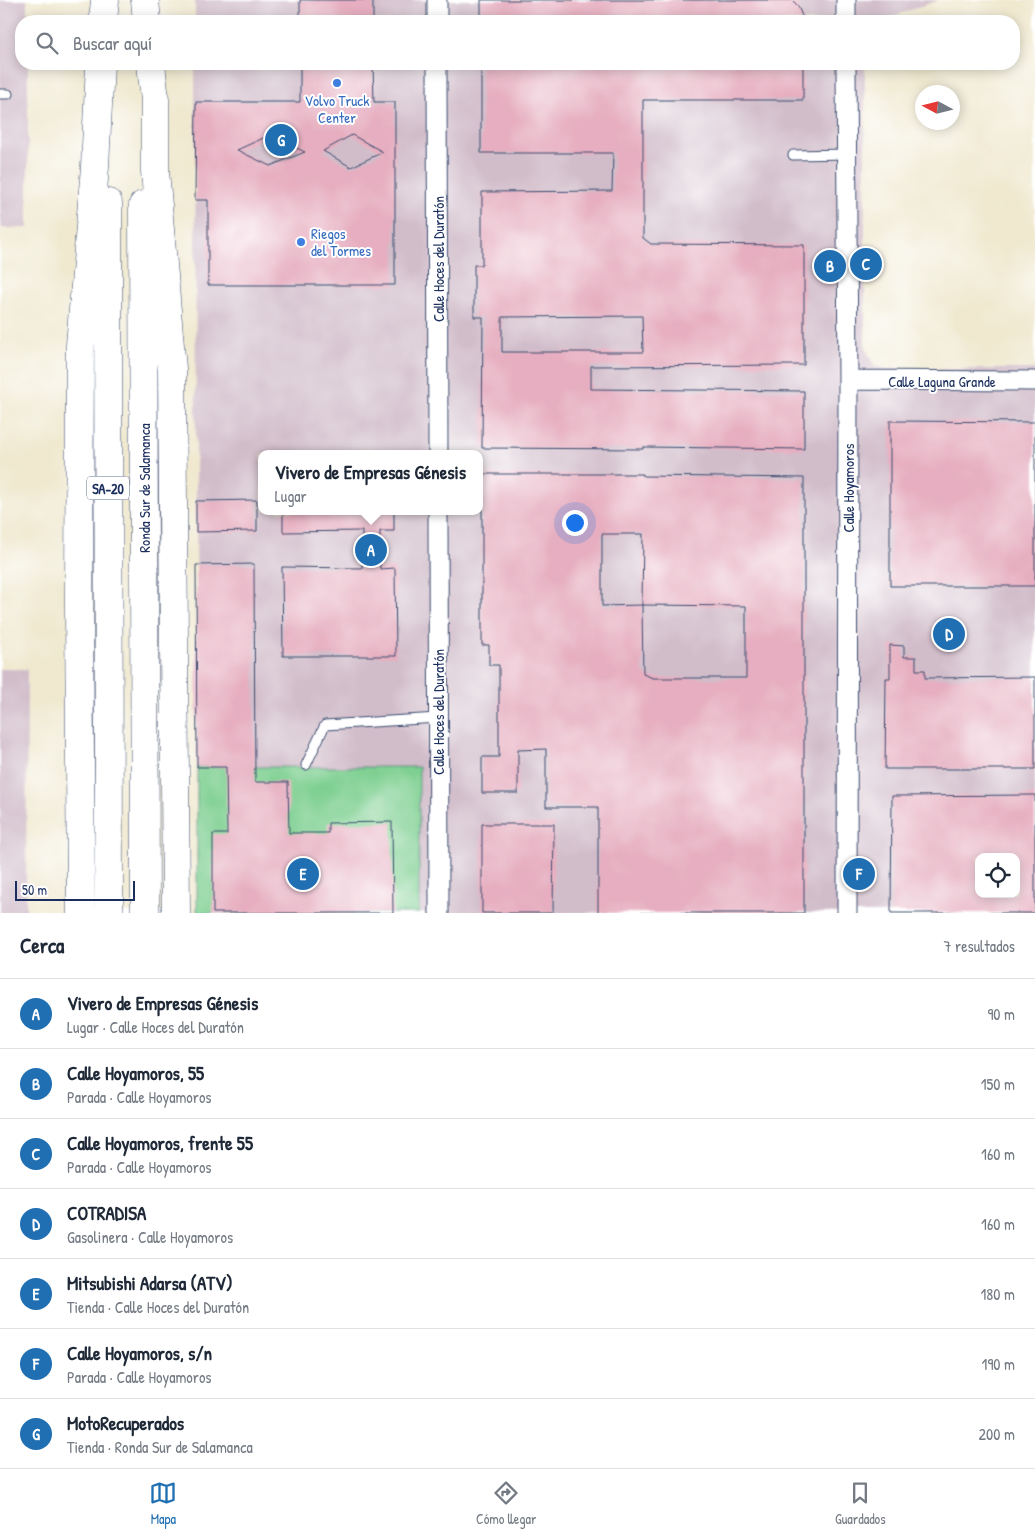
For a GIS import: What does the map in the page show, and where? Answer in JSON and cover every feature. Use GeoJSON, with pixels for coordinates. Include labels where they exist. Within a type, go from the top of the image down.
{"type":"FeatureCollection","features":[{"type":"Feature","properties":{"kind":"highway"},"geometry":{"type":"LineString","coordinates":[[104,15],[106,0]]}},
{"type":"Feature","properties":{"kind":"highway"},"geometry":{"type":"LineString","coordinates":[[106,0],[107,15]]}},
{"type":"Feature","properties":{"kind":"highway"},"geometry":{"type":"LineString","coordinates":[[142,15],[143,0]]}},
{"type":"Feature","properties":{"kind":"highway"},"geometry":{"type":"LineString","coordinates":[[143,0],[146,15]]}},
{"type":"Feature","properties":{"kind":"highway"},"geometry":{"type":"LineString","coordinates":[[81,913],[80,345],[95,167],[100,70]]}},
{"type":"Feature","properties":{"kind":"highway","name":"SA-20"},"geometry":{"type":"LineString","coordinates":[[108,70],[110,913]]}},
{"type":"Feature","properties":{"kind":"highway","name":"Ronda Sur de Salamanca"},"geometry":{"type":"LineString","coordinates":[[142,70],[145,913]]}},
{"type":"Feature","properties":{"kind":"highway"},"geometry":{"type":"LineString","coordinates":[[152,70],[155,100],[155,170],[172,369],[176,913]]}},
{"type":"Feature","properties":{"kind":"street"},"geometry":{"type":"LineString","coordinates":[[437,0],[437,15]]}},
{"type":"Feature","properties":{"kind":"street","name":"Calle Hoces del Duratón"},"geometry":{"type":"LineString","coordinates":[[437,70],[438,450]]}},
{"type":"Feature","properties":{"kind":"street","name":"Calle Hoyamoros"},"geometry":{"type":"LineString","coordinates":[[846,70],[848,380],[847,913]]}},
{"type":"Feature","properties":{"kind":"street","name":"Calle Laguna Grande"},"geometry":{"type":"LineString","coordinates":[[848,380],[1035,381]]}},
{"type":"Feature","properties":{"kind":"street","name":"Calle Hoces del Duratón"},"geometry":{"type":"LineString","coordinates":[[438,515],[439,913]]}},
{"type":"Feature","properties":{"kind":"lane"},"geometry":{"type":"LineString","coordinates":[[793,155],[847,154]]}},
{"type":"Feature","properties":{"kind":"lane"},"geometry":{"type":"LineString","coordinates":[[306,765],[325,725],[438,718]]}},
{"type":"Feature","properties":{"kind":"shaded area"},"geometry":{"type":"Polygon","coordinates":[[[0,0],[27,0],[27,15],[15,15],[15,70],[28,70],[28,228],[0,228],[0,0]]]}},
{"type":"Feature","properties":{"kind":"shaded area"},"geometry":{"type":"Polygon","coordinates":[[[195,0],[939,0],[897,15],[195,15],[195,0]]]}},
{"type":"Feature","properties":{"kind":"shaded area"},"geometry":{"type":"Polygon","coordinates":[[[195,70],[865,70],[865,344],[874,365],[887,369],[1035,369],[1035,913],[197,913],[195,70]]]}},
{"type":"Feature","properties":{"kind":"shaded area"},"geometry":{"type":"Polygon","coordinates":[[[0,669],[27,669],[26,913],[0,913],[0,669]]]}},
{"type":"Feature","properties":{"kind":"green space"},"geometry":{"type":"Polygon","coordinates":[[[197,767],[419,767],[419,913],[197,913],[197,767]]]}},
{"type":"Feature","properties":{"kind":"building"},"geometry":{"type":"Polygon","coordinates":[[[300,0],[373,0],[373,15],[300,15],[300,0]]]}},
{"type":"Feature","properties":{"kind":"building"},"geometry":{"type":"Polygon","coordinates":[[[481,0],[792,0],[798,6],[802,15],[481,15],[481,0]]]}},
{"type":"Feature","properties":{"kind":"building"},"geometry":{"type":"Polygon","coordinates":[[[300,70],[373,70],[374,102],[395,102],[395,285],[208,285],[208,200],[195,200],[196,102],[300,102],[300,70]],[[270,135],[237,150],[270,166],[305,152],[270,135]],[[352,135],[323,151],[351,167],[383,152],[352,135]]]}},
{"type":"Feature","properties":{"kind":"building"},"geometry":{"type":"Polygon","coordinates":[[[481,70],[803,70],[803,100],[643,100],[643,238],[651,244],[804,245],[804,365],[591,366],[591,389],[804,391],[804,449],[482,448],[483,317],[474,317],[474,265],[482,265],[482,192],[612,191],[613,153],[481,153],[481,70]],[[642,316],[502,317],[502,352],[643,352],[642,316]]]}},
{"type":"Feature","properties":{"kind":"building"},"geometry":{"type":"Polygon","coordinates":[[[890,421],[1035,422],[1035,586],[890,586],[890,421]]]}},
{"type":"Feature","properties":{"kind":"building"},"geometry":{"type":"Polygon","coordinates":[[[483,474],[643,474],[643,476],[804,478],[804,913],[598,913],[598,807],[546,807],[546,749],[518,750],[518,793],[482,793],[482,757],[499,757],[499,665],[489,665],[489,645],[482,645],[483,474]],[[602,534],[602,606],[642,605],[643,534],[602,534]],[[642,605],[643,674],[653,678],[746,678],[746,606],[642,605]]]}},
{"type":"Feature","properties":{"kind":"building"},"geometry":{"type":"Polygon","coordinates":[[[257,500],[257,531],[196,532],[196,501],[257,500]]]}},
{"type":"Feature","properties":{"kind":"building"},"geometry":{"type":"Polygon","coordinates":[[[283,515],[394,515],[394,531],[380,531],[380,569],[395,568],[396,656],[283,656],[282,567],[362,568],[362,531],[283,532],[283,515]]]}},
{"type":"Feature","properties":{"kind":"building"},"geometry":{"type":"Polygon","coordinates":[[[254,564],[255,782],[288,782],[289,833],[328,833],[328,823],[392,822],[393,913],[213,913],[213,834],[227,834],[226,767],[197,767],[196,565],[254,564]]]}},
{"type":"Feature","properties":{"kind":"building"},"geometry":{"type":"Polygon","coordinates":[[[890,645],[904,646],[904,657],[916,657],[916,670],[925,670],[925,678],[1035,677],[1035,769],[885,769],[886,678],[890,678],[890,645]]]}},
{"type":"Feature","properties":{"kind":"building"},"geometry":{"type":"Polygon","coordinates":[[[1035,795],[1035,913],[891,913],[892,796],[1035,795]]]}},
{"type":"Feature","properties":{"kind":"building"},"geometry":{"type":"Polygon","coordinates":[[[482,824],[554,824],[553,913],[482,913],[482,824]]]}},
{"type":"Feature","properties":{"kind":"place","name":"Volvo Truck Center"},"geometry":{"type":"Point","coordinates":[337,83]}},
{"type":"Feature","properties":{"kind":"place","name":"MotoRecuperados"},"geometry":{"type":"Point","coordinates":[281,140]}},
{"type":"Feature","properties":{"kind":"place","name":"Riegos del Tormes"},"geometry":{"type":"Point","coordinates":[301,242]}},
{"type":"Feature","properties":{"kind":"place","name":"Calle Hoyamoros, frente 55"},"geometry":{"type":"Point","coordinates":[866,264]}},
{"type":"Feature","properties":{"kind":"place","name":"Calle Hoyamoros, 55"},"geometry":{"type":"Point","coordinates":[830,266]}},
{"type":"Feature","properties":{"kind":"place","name":"Vivero de Empresas Génesis"},"geometry":{"type":"Point","coordinates":[371,550]}},
{"type":"Feature","properties":{"kind":"place","name":"COTRADISA"},"geometry":{"type":"Point","coordinates":[949,634]}},
{"type":"Feature","properties":{"kind":"place","name":"Mitsubishi Adarsa (ATV)"},"geometry":{"type":"Point","coordinates":[303,874]}},
{"type":"Feature","properties":{"kind":"place","name":"Calle Hoyamoros, s/n"},"geometry":{"type":"Point","coordinates":[859,874]}}]}
